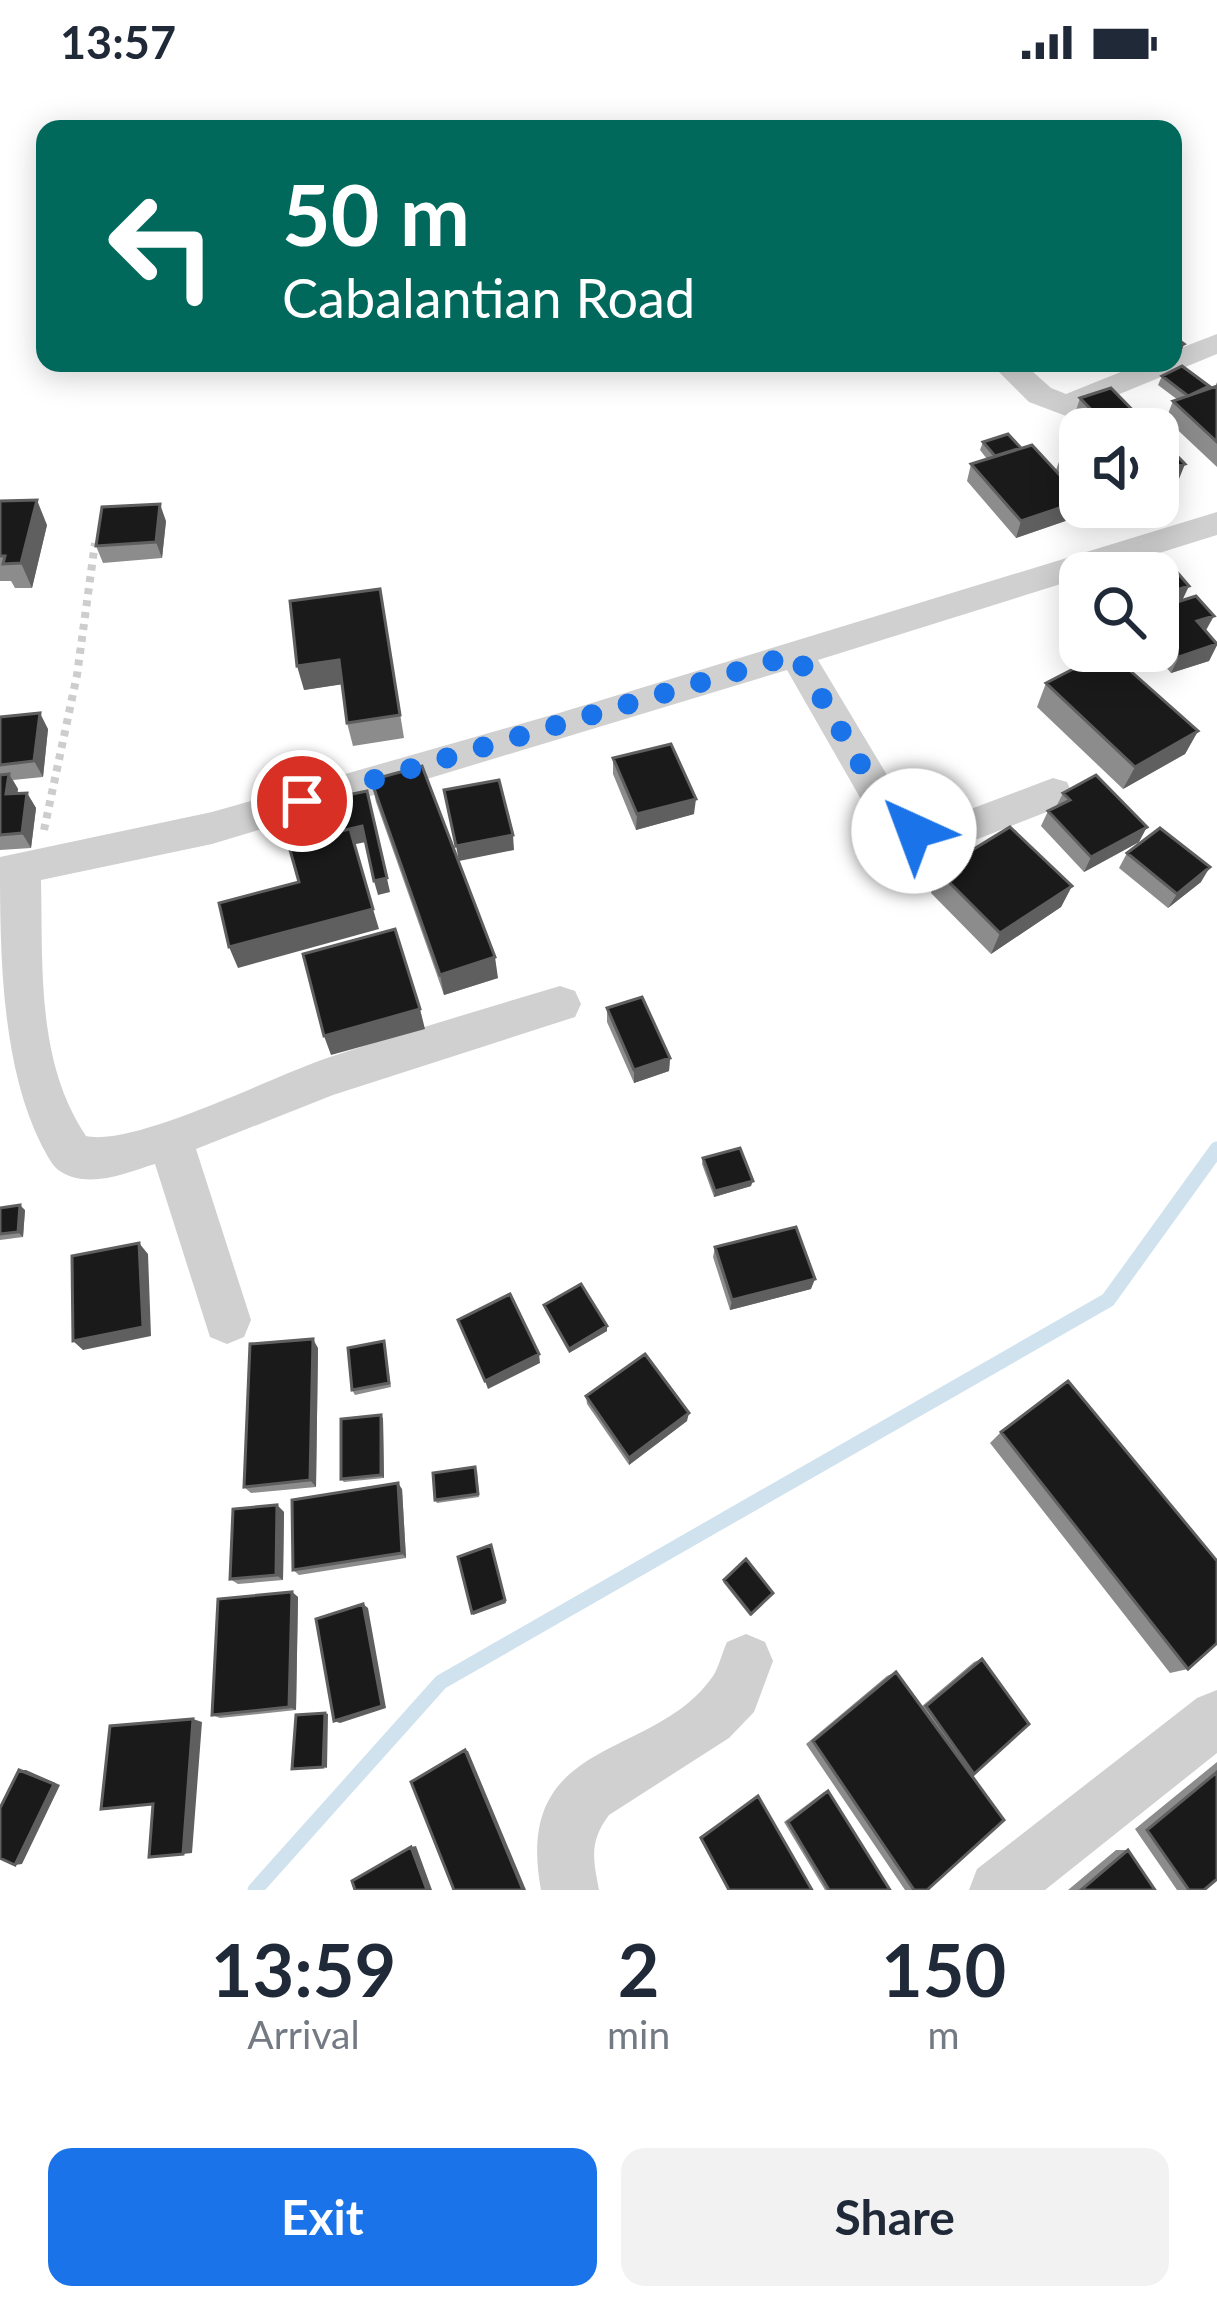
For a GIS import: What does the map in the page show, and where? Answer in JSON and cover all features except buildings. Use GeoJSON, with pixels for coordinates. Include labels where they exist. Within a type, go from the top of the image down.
{"type":"FeatureCollection","features":[{"type":"Feature","properties":{"kind":"street"},"geometry":{"type":"LineString","coordinates":[[1182,357],[1217,343]]}},
{"type":"Feature","properties":{"kind":"street"},"geometry":{"type":"LineString","coordinates":[[1015,372],[1040,395],[1066,406],[1147,372]]}},
{"type":"Feature","properties":{"kind":"street"},"geometry":{"type":"LineString","coordinates":[[560,1004],[327,1077],[170,1139],[100,1160],[72,1154],[54,1131],[33,1068],[26,1028],[19,870],[212,828],[1217,523]]}},
{"type":"Feature","properties":{"kind":"street"},"geometry":{"type":"LineString","coordinates":[[796,654],[888,811],[914,831],[965,828],[1052,794]]}},
{"type":"Feature","properties":{"kind":"street"},"geometry":{"type":"LineString","coordinates":[[170,1139],[227,1320]]}},
{"type":"Feature","properties":{"kind":"street"},"geometry":{"type":"LineString","coordinates":[[570,1890],[561,1866],[575,1807],[622,1770],[706,1720],[733,1695],[746,1661]]}},
{"type":"Feature","properties":{"kind":"street"},"geometry":{"type":"LineString","coordinates":[[998,1890],[1217,1718]]}},
{"type":"Feature","properties":{"kind":"path"},"geometry":{"type":"LineString","coordinates":[[19,870],[77,675],[95,543]]}},
{"type":"Feature","properties":{"kind":"waterway"},"geometry":{"type":"LineString","coordinates":[[255,1890],[441,1682],[1108,1300],[1217,1149]]}},
{"type":"Feature","properties":{"kind":"route"},"geometry":{"type":"LineString","coordinates":[[302,801],[796,654],[888,811],[914,831]]}}]}
